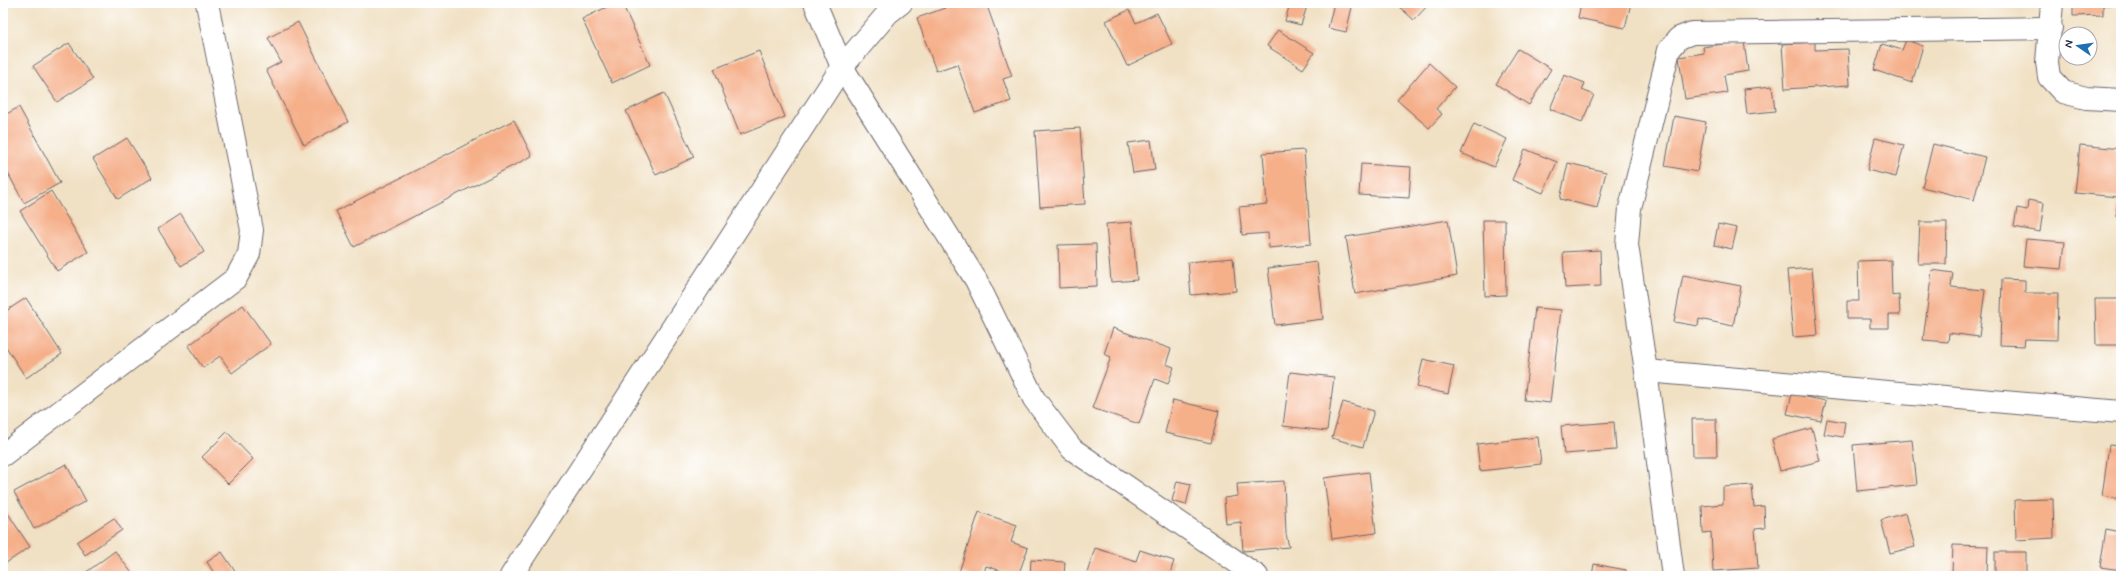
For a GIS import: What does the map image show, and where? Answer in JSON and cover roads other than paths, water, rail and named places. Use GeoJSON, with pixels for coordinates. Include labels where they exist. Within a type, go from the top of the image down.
{"type":"FeatureCollection","features":[{"type":"Feature","properties":{"kind":"street"},"geometry":{"type":"LineString","coordinates":[[3,455],[236,278],[248,254],[252,230],[207,3]]}},
{"type":"Feature","properties":{"kind":"street"},"geometry":{"type":"LineString","coordinates":[[815,3],[842,67],[976,280],[1034,399],[1072,448],[1257,576]]}},
{"type":"Feature","properties":{"kind":"street"},"geometry":{"type":"LineString","coordinates":[[511,576],[842,67],[888,13],[901,3]]}},
{"type":"Feature","properties":{"kind":"street"},"geometry":{"type":"LineString","coordinates":[[2052,3],[2047,62],[2049,76],[2063,92],[2086,98],[2121,100]]}},
{"type":"Feature","properties":{"kind":"street"},"geometry":{"type":"LineString","coordinates":[[1673,576],[1646,371],[1627,245],[1630,208],[1669,50],[1679,38],[1692,33],[2051,28]]}},
{"type":"Feature","properties":{"kind":"street"},"geometry":{"type":"LineString","coordinates":[[1646,371],[2121,412]]}}]}
